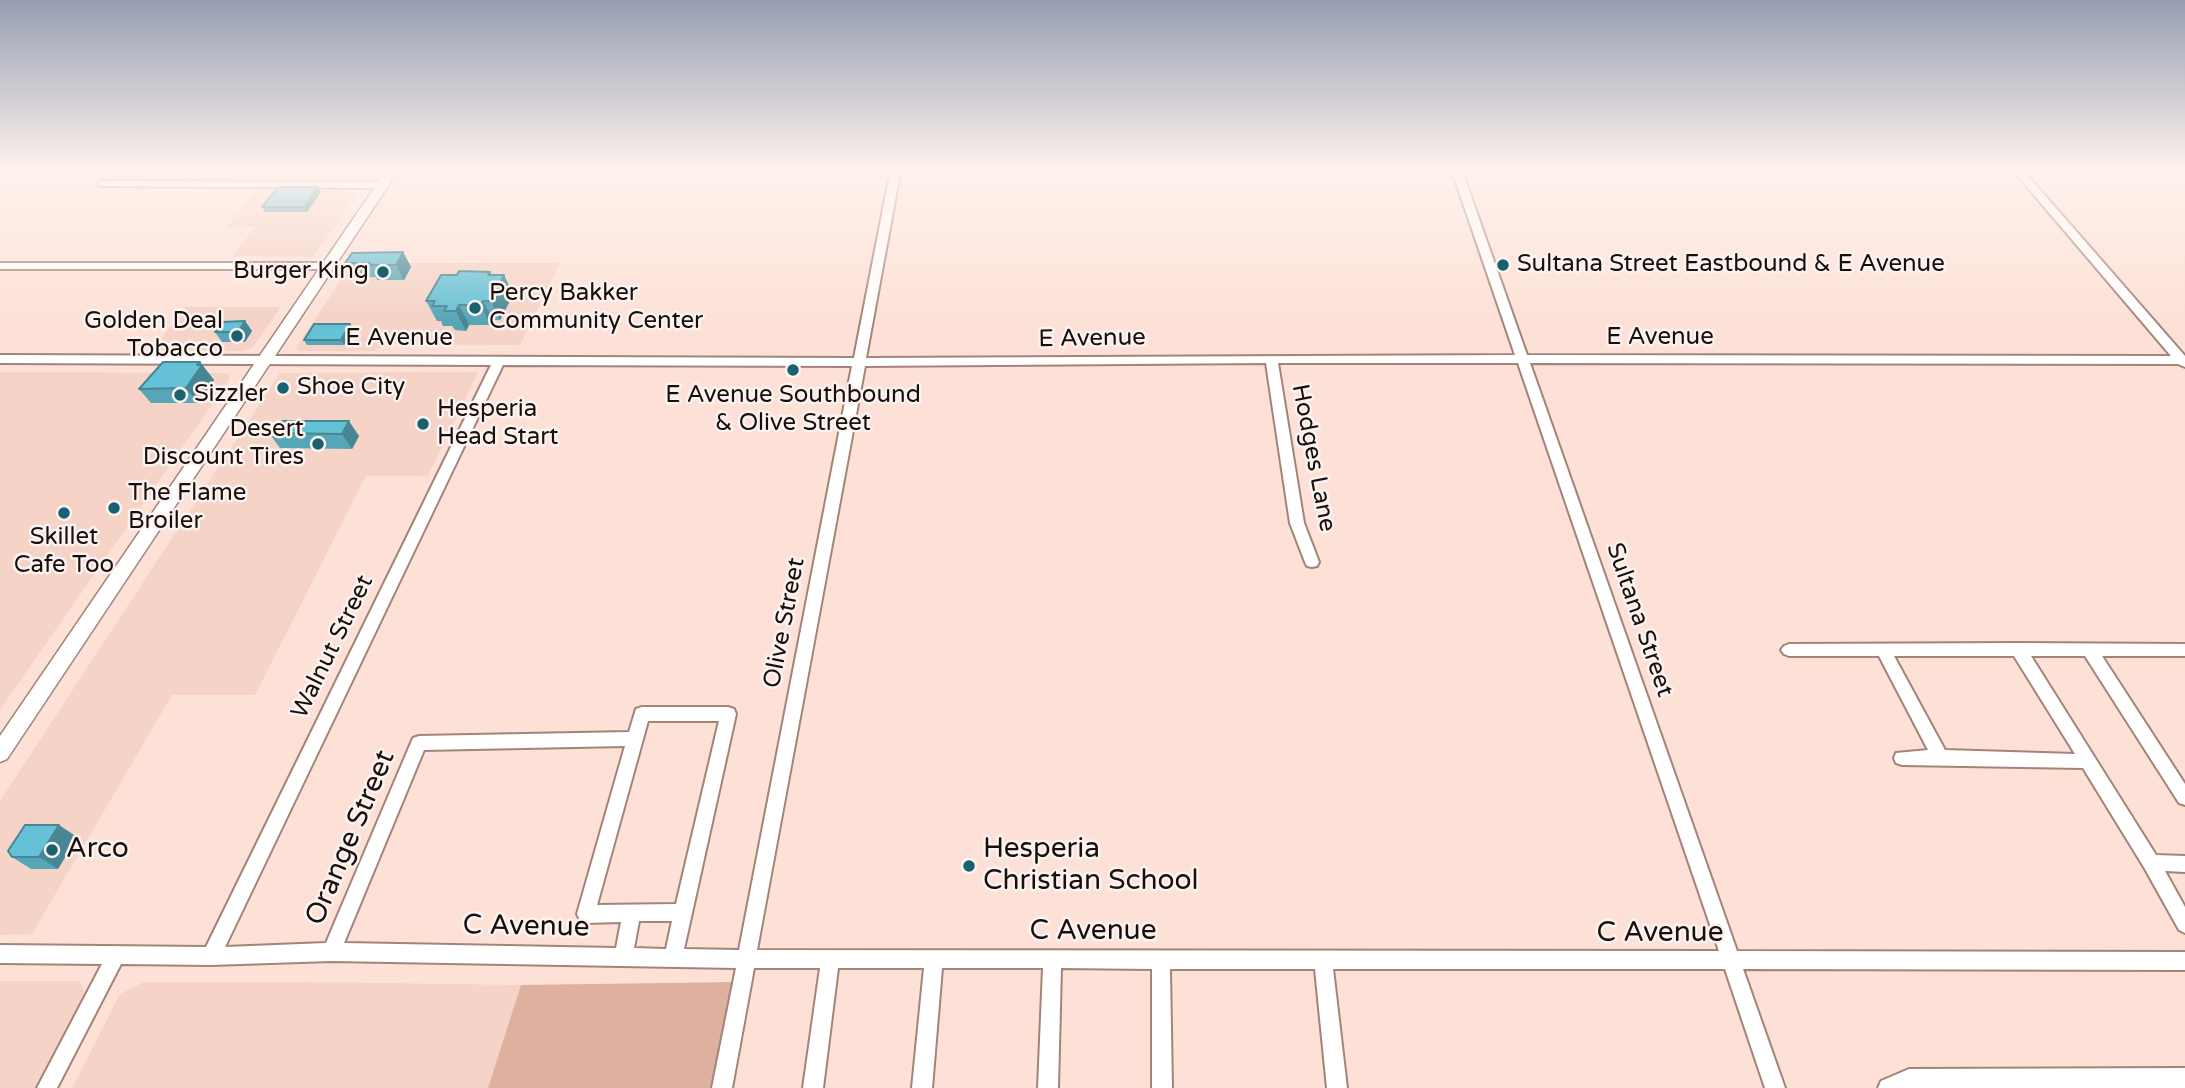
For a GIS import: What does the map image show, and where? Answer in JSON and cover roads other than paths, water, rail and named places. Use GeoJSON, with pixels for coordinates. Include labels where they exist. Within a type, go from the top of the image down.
{"type":"FeatureCollection","features":[{"type":"Feature","properties":{"kind":"main road"},"geometry":{"type":"LineString","coordinates":[[0,753],[359,219]]}},
{"type":"Feature","properties":{"kind":"street","name":"Olive Street"},"geometry":{"type":"LineString","coordinates":[[722,1088],[887,219]]}},
{"type":"Feature","properties":{"kind":"street","name":"Sultana Street"},"geometry":{"type":"LineString","coordinates":[[1475,219],[1775,1088]]}},
{"type":"Feature","properties":{"kind":"street"},"geometry":{"type":"LineString","coordinates":[[2061,219],[2184,361]]}},
{"type":"Feature","properties":{"kind":"street"},"geometry":{"type":"LineString","coordinates":[[0,266],[327,266]]}},
{"type":"Feature","properties":{"kind":"street","name":"E Avenue"},"geometry":{"type":"LineString","coordinates":[[0,359],[860,362],[1524,358],[2184,361]]}},
{"type":"Feature","properties":{"kind":"street","name":"Walnut Street"},"geometry":{"type":"LineString","coordinates":[[211,956],[499,360]]}},
{"type":"Feature","properties":{"kind":"street","name":"Hodges Lane"},"geometry":{"type":"LineString","coordinates":[[1272,361],[1297,523],[1312,562]]}},
{"type":"Feature","properties":{"kind":"street"},"geometry":{"type":"LineString","coordinates":[[2018,649],[2151,863],[2185,924]]}},
{"type":"Feature","properties":{"kind":"street"},"geometry":{"type":"LineString","coordinates":[[2089,649],[2185,798]]}},
{"type":"Feature","properties":{"kind":"street"},"geometry":{"type":"LineString","coordinates":[[1789,650],[2185,650]]}},
{"type":"Feature","properties":{"kind":"street"},"geometry":{"type":"LineString","coordinates":[[1883,650],[1940,757]]}},
{"type":"Feature","properties":{"kind":"street"},"geometry":{"type":"LineString","coordinates":[[673,957],[684,912],[728,714],[642,714],[586,914],[684,912]]}},
{"type":"Feature","properties":{"kind":"street","name":"Orange Street"},"geometry":{"type":"LineString","coordinates":[[331,952],[419,743],[635,739]]}},
{"type":"Feature","properties":{"kind":"street"},"geometry":{"type":"LineString","coordinates":[[1902,758],[2088,761]]}},
{"type":"Feature","properties":{"kind":"street"},"geometry":{"type":"LineString","coordinates":[[2151,863],[2185,864]]}},
{"type":"Feature","properties":{"kind":"street"},"geometry":{"type":"LineString","coordinates":[[623,956],[632,913]]}},
{"type":"Feature","properties":{"kind":"street","name":"C Avenue"},"geometry":{"type":"LineString","coordinates":[[0,954],[211,956],[331,952],[934,960],[2185,961]]}},
{"type":"Feature","properties":{"kind":"street"},"geometry":{"type":"LineString","coordinates":[[47,1088],[116,956]]}},
{"type":"Feature","properties":{"kind":"street"},"geometry":{"type":"LineString","coordinates":[[813,1088],[830,959]]}},
{"type":"Feature","properties":{"kind":"street"},"geometry":{"type":"LineString","coordinates":[[922,1088],[934,960]]}},
{"type":"Feature","properties":{"kind":"street"},"geometry":{"type":"LineString","coordinates":[[1048,1088],[1052,960]]}},
{"type":"Feature","properties":{"kind":"street"},"geometry":{"type":"LineString","coordinates":[[1161,960],[1162,1088]]}},
{"type":"Feature","properties":{"kind":"street"},"geometry":{"type":"LineString","coordinates":[[1323,961],[1337,1088]]}},
{"type":"Feature","properties":{"kind":"street"},"geometry":{"type":"LineString","coordinates":[[1888,1088],[1909,1079],[1992,1083],[2148,1083],[2185,1078]]}},
{"type":"Feature","properties":{"kind":"place","name":"Sultana Street Eastbound & E Avenue"},"geometry":{"type":"Point","coordinates":[1503,265]}},
{"type":"Feature","properties":{"kind":"place","name":"Burger King"},"geometry":{"type":"Point","coordinates":[383,272]}},
{"type":"Feature","properties":{"kind":"place","name":"Percy Bakker Community Center"},"geometry":{"type":"Point","coordinates":[475,308]}},
{"type":"Feature","properties":{"kind":"place","name":"Golden Deal Tobacco"},"geometry":{"type":"Point","coordinates":[237,336]}},
{"type":"Feature","properties":{"kind":"place","name":"E Avenue Southbound & Olive Street"},"geometry":{"type":"Point","coordinates":[793,370]}},
{"type":"Feature","properties":{"kind":"place","name":"Shoe City"},"geometry":{"type":"Point","coordinates":[283,388]}},
{"type":"Feature","properties":{"kind":"place","name":"Sizzler"},"geometry":{"type":"Point","coordinates":[180,395]}},
{"type":"Feature","properties":{"kind":"place","name":"Hesperia Head Start"},"geometry":{"type":"Point","coordinates":[423,424]}},
{"type":"Feature","properties":{"kind":"place","name":"Desert Discount Tires"},"geometry":{"type":"Point","coordinates":[318,444]}},
{"type":"Feature","properties":{"kind":"place","name":"The Flame Broiler"},"geometry":{"type":"Point","coordinates":[114,508]}},
{"type":"Feature","properties":{"kind":"place","name":"Skillet Cafe Too"},"geometry":{"type":"Point","coordinates":[64,513]}},
{"type":"Feature","properties":{"kind":"place","name":"Arco"},"geometry":{"type":"Point","coordinates":[52,850]}},
{"type":"Feature","properties":{"kind":"place","name":"Hesperia Christian School"},"geometry":{"type":"Point","coordinates":[969,866]}}]}
